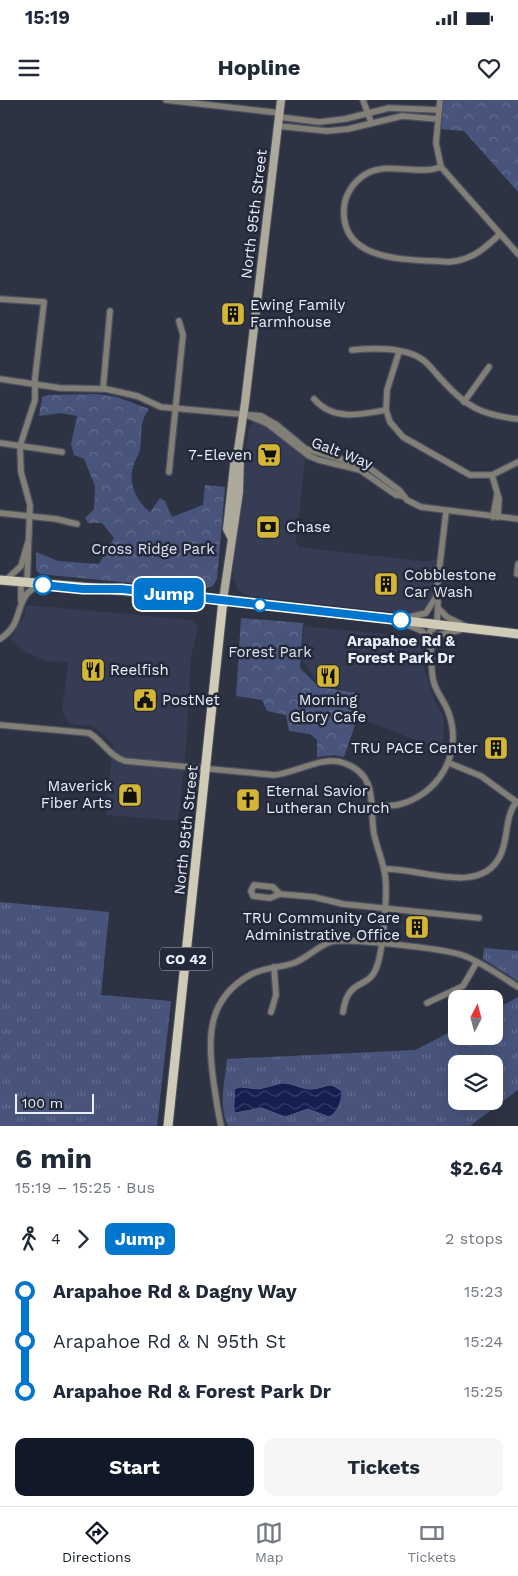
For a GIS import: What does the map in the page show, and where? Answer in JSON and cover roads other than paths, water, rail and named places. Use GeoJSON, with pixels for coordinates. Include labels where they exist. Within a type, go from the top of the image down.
{"type":"FeatureCollection","features":[{"type":"Feature","properties":{"kind":"main road","name":"North 95th Street"},"geometry":{"type":"LineString","coordinates":[[168,1126],[223,600],[231,537],[235,530],[239,492],[240,457],[238,450],[246,415],[281,100]]}},
{"type":"Feature","properties":{"kind":"main road"},"geometry":{"type":"LineString","coordinates":[[2,581],[83,589],[105,588],[223,600],[518,634]]}},
{"type":"Feature","properties":{"kind":"street"},"geometry":{"type":"LineString","coordinates":[[166,100],[319,122],[346,119],[402,107],[439,110]]}},
{"type":"Feature","properties":{"kind":"street"},"geometry":{"type":"LineString","coordinates":[[363,100],[372,122]]}},
{"type":"Feature","properties":{"kind":"street"},"geometry":{"type":"LineString","coordinates":[[440,100],[436,143],[441,168],[518,254]]}},
{"type":"Feature","properties":{"kind":"street"},"geometry":{"type":"LineString","coordinates":[[278,126],[327,131],[348,129],[402,116],[438,119]]}},
{"type":"Feature","properties":{"kind":"street"},"geometry":{"type":"LineString","coordinates":[[441,168],[424,172],[383,169],[373,171],[361,178],[352,187],[344,207],[344,218],[352,238],[368,252],[377,255],[449,262],[469,259],[479,253],[499,234]]}},
{"type":"Feature","properties":{"kind":"street"},"geometry":{"type":"LineString","coordinates":[[0,299],[44,302],[32,412],[22,434],[20,446],[21,472],[30,505],[28,542],[21,566],[2,581]]}},
{"type":"Feature","properties":{"kind":"street"},"geometry":{"type":"LineString","coordinates":[[103,388],[110,311]]}},
{"type":"Feature","properties":{"kind":"street"},"geometry":{"type":"LineString","coordinates":[[169,472],[184,335],[179,321]]}},
{"type":"Feature","properties":{"kind":"street"},"geometry":{"type":"LineString","coordinates":[[352,350],[369,348],[399,352],[420,358],[464,402],[482,413],[518,420]]}},
{"type":"Feature","properties":{"kind":"street"},"geometry":{"type":"LineString","coordinates":[[399,352],[387,390],[386,410],[390,422],[403,437],[464,472],[482,476],[492,475],[518,462]]}},
{"type":"Feature","properties":{"kind":"street"},"geometry":{"type":"LineString","coordinates":[[464,402],[489,367]]}},
{"type":"Feature","properties":{"kind":"street","name":"Galt Way"},"geometry":{"type":"LineString","coordinates":[[0,379],[60,388],[103,388],[137,396],[157,406],[246,415],[268,424],[310,456],[360,470],[396,495],[403,496],[421,507],[446,512],[518,519]]}},
{"type":"Feature","properties":{"kind":"street"},"geometry":{"type":"LineString","coordinates":[[314,399],[326,411],[343,415],[357,415],[386,410]]}},
{"type":"Feature","properties":{"kind":"street"},"geometry":{"type":"LineString","coordinates":[[0,444],[62,452]]}},
{"type":"Feature","properties":{"kind":"street"},"geometry":{"type":"LineString","coordinates":[[492,475],[497,495],[496,517]]}},
{"type":"Feature","properties":{"kind":"street"},"geometry":{"type":"LineString","coordinates":[[428,640],[430,631],[437,626],[436,597],[446,512]]}},
{"type":"Feature","properties":{"kind":"street"},"geometry":{"type":"LineString","coordinates":[[0,513],[76,524]]}},
{"type":"Feature","properties":{"kind":"street"},"geometry":{"type":"LineString","coordinates":[[21,608],[30,552],[28,542]]}},
{"type":"Feature","properties":{"kind":"street"},"geometry":{"type":"LineString","coordinates":[[517,574],[518,564]]}},
{"type":"Feature","properties":{"kind":"street"},"geometry":{"type":"LineString","coordinates":[[0,639],[13,627],[26,594],[38,585]]}},
{"type":"Feature","properties":{"kind":"street"},"geometry":{"type":"LineString","coordinates":[[393,619],[408,618],[426,613],[436,597]]}},
{"type":"Feature","properties":{"kind":"street"},"geometry":{"type":"LineString","coordinates":[[437,608],[447,618],[471,629]]}},
{"type":"Feature","properties":{"kind":"street"},"geometry":{"type":"LineString","coordinates":[[374,806],[396,805],[421,794],[433,785],[449,763],[452,734],[451,720],[434,685],[431,674],[431,649],[428,640],[422,631],[393,619]]}},
{"type":"Feature","properties":{"kind":"street"},"geometry":{"type":"LineString","coordinates":[[431,649],[440,635],[471,629]]}},
{"type":"Feature","properties":{"kind":"street"},"geometry":{"type":"LineString","coordinates":[[0,725],[89,733],[118,758],[274,775],[328,761],[338,761],[346,763],[361,774],[372,793],[374,835],[384,869],[384,908],[378,965],[374,973],[346,995],[343,1012]]}},
{"type":"Feature","properties":{"kind":"street"},"geometry":{"type":"LineString","coordinates":[[384,869],[411,870],[451,878],[469,879],[481,874],[497,861],[506,836],[508,816],[517,802],[481,776],[449,763]]}},
{"type":"Feature","properties":{"kind":"street"},"geometry":{"type":"LineString","coordinates":[[280,894],[314,897],[343,904],[479,918]]}},
{"type":"Feature","properties":{"kind":"street"},"geometry":{"type":"LineString","coordinates":[[221,1126],[210,1056],[210,1035],[213,1019],[228,992],[251,974],[303,959],[330,943],[340,940],[446,952],[477,962],[518,987]]}},
{"type":"Feature","properties":{"kind":"street"},"geometry":{"type":"LineString","coordinates":[[427,1003],[463,986],[477,962]]}},
{"type":"Feature","properties":{"kind":"street"},"geometry":{"type":"LineString","coordinates":[[271,1012],[276,995],[274,967]]}},
{"type":"Feature","properties":{"kind":"water"},"geometry":{"type":"Polygon","coordinates":[[[282,1083],[311,1089],[332,1085],[342,1091],[339,1106],[329,1117],[308,1109],[285,1117],[262,1108],[235,1113],[234,1089],[240,1087],[259,1089],[282,1083]]]}},
{"type":"Feature","properties":{"kind":"place","name":"Ewing Family Farmhouse"},"geometry":{"type":"Point","coordinates":[233,314]}},
{"type":"Feature","properties":{"kind":"place","name":"7-Eleven"},"geometry":{"type":"Point","coordinates":[269,455]}},
{"type":"Feature","properties":{"kind":"place","name":"Chase"},"geometry":{"type":"Point","coordinates":[268,527]}},
{"type":"Feature","properties":{"kind":"place","name":"Cobblestone Car Wash"},"geometry":{"type":"Point","coordinates":[386,584]}},
{"type":"Feature","properties":{"kind":"place","name":"Arapahoe Rd & Forest Park Dr"},"geometry":{"type":"Point","coordinates":[401,620]}},
{"type":"Feature","properties":{"kind":"place","name":"Reelfish"},"geometry":{"type":"Point","coordinates":[93,670]}},
{"type":"Feature","properties":{"kind":"place","name":"Morning Glory Cafe"},"geometry":{"type":"Point","coordinates":[328,676]}},
{"type":"Feature","properties":{"kind":"place","name":"PostNet"},"geometry":{"type":"Point","coordinates":[145,700]}},
{"type":"Feature","properties":{"kind":"place","name":"TRU PACE Center"},"geometry":{"type":"Point","coordinates":[496,748]}},
{"type":"Feature","properties":{"kind":"place","name":"Maverick Fiber Arts"},"geometry":{"type":"Point","coordinates":[130,795]}},
{"type":"Feature","properties":{"kind":"place","name":"Eternal Savior Lutheran Church"},"geometry":{"type":"Point","coordinates":[248,800]}},
{"type":"Feature","properties":{"kind":"place","name":"TRU Community Care Administrative Office"},"geometry":{"type":"Point","coordinates":[417,927]}},
{"type":"Feature","properties":{"kind":"park label","name":"Cross Ridge Park"},"geometry":{"type":"Point","coordinates":[153,549]}},
{"type":"Feature","properties":{"kind":"park label","name":"Forest Park"},"geometry":{"type":"Point","coordinates":[270,652]}}]}
